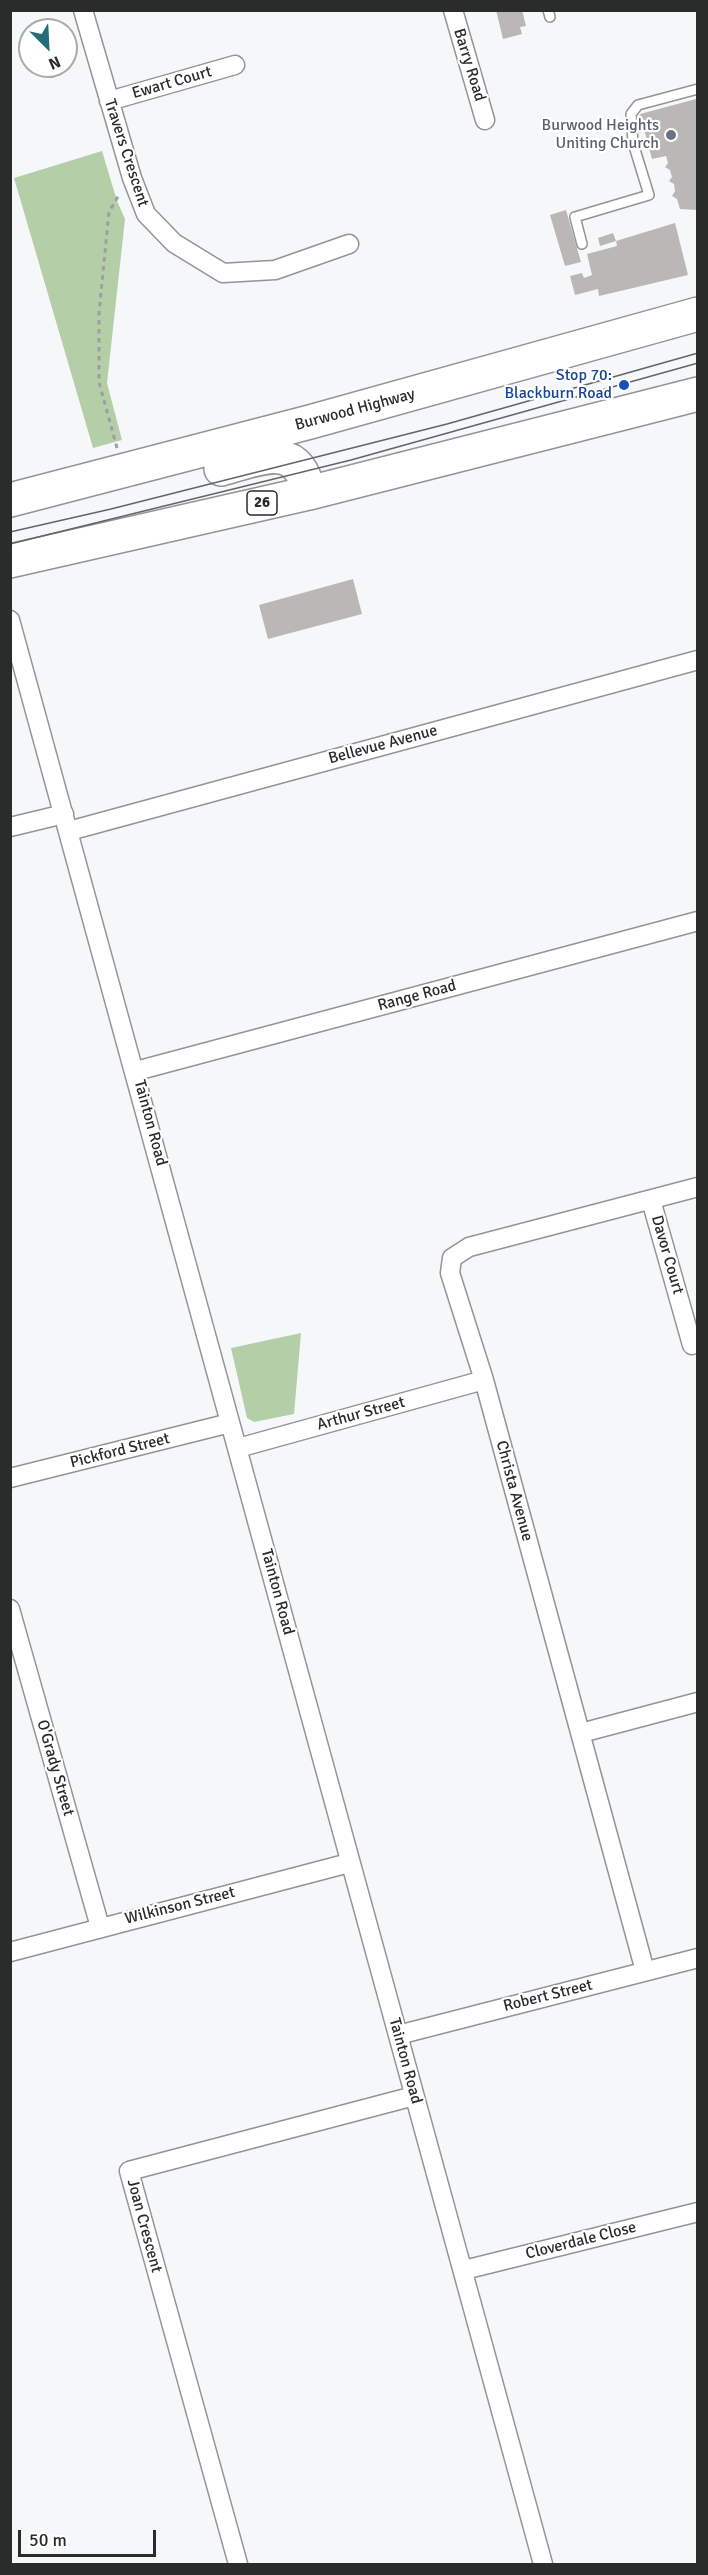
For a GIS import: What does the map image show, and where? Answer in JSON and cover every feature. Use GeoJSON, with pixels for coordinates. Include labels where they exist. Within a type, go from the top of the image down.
{"type":"FeatureCollection","features":[{"type":"Feature","properties":{"kind":"highway","name":"Burwood Highway"},"geometry":{"type":"LineString","coordinates":[[10,500],[130,460],[310,422],[698,314]]}},
{"type":"Feature","properties":{"kind":"highway","name":"26"},"geometry":{"type":"LineString","coordinates":[[10,561],[309,493],[698,394]]}},
{"type":"Feature","properties":{"kind":"highway"},"geometry":{"type":"LineString","coordinates":[[130,460],[205,472],[272,456],[283,456],[302,469],[309,493]]}},
{"type":"Feature","properties":{"kind":"street","name":"Travers Crescent"},"geometry":{"type":"LineString","coordinates":[[83,10],[132,178],[146,214],[174,243],[223,273],[274,270],[349,243]]}},
{"type":"Feature","properties":{"kind":"street","name":"Barry Road"},"geometry":{"type":"LineString","coordinates":[[453,10],[485,120]]}},
{"type":"Feature","properties":{"kind":"street","name":"Ewart Court"},"geometry":{"type":"LineString","coordinates":[[109,100],[235,65]]}},
{"type":"Feature","properties":{"kind":"street","name":"Tainton Road"},"geometry":{"type":"LineString","coordinates":[[10,620],[136,1071],[230,1423],[543,2565]]}},
{"type":"Feature","properties":{"kind":"street","name":"Bellevue Avenue"},"geometry":{"type":"LineString","coordinates":[[10,826],[66,822],[698,660]]}},
{"type":"Feature","properties":{"kind":"street","name":"Range Road"},"geometry":{"type":"LineString","coordinates":[[136,1071],[698,921]]}},
{"type":"Feature","properties":{"kind":"street","name":"Christa Avenue"},"geometry":{"type":"LineString","coordinates":[[645,1971],[484,1380],[450,1273],[452,1258],[470,1247],[698,1187]]}},
{"type":"Feature","properties":{"kind":"street","name":"Davor Court"},"geometry":{"type":"LineString","coordinates":[[651,1200],[692,1345]]}},
{"type":"Feature","properties":{"kind":"street","name":"Arthur Street"},"geometry":{"type":"LineString","coordinates":[[238,1448],[484,1380]]}},
{"type":"Feature","properties":{"kind":"street","name":"Pickford Street"},"geometry":{"type":"LineString","coordinates":[[10,1478],[230,1423]]}},
{"type":"Feature","properties":{"kind":"street","name":"O'Grady Street"},"geometry":{"type":"LineString","coordinates":[[10,1609],[100,1927]]}},
{"type":"Feature","properties":{"kind":"street"},"geometry":{"type":"LineString","coordinates":[[580,1733],[698,1702]]}},
{"type":"Feature","properties":{"kind":"street","name":"Wilkinson Street"},"geometry":{"type":"LineString","coordinates":[[10,1952],[350,1863]]}},
{"type":"Feature","properties":{"kind":"street","name":"Robert Street"},"geometry":{"type":"LineString","coordinates":[[398,2035],[698,1958]]}},
{"type":"Feature","properties":{"kind":"street","name":"Joan Crescent"},"geometry":{"type":"LineString","coordinates":[[237,2565],[129,2171],[414,2096]]}},
{"type":"Feature","properties":{"kind":"street","name":"Cloverdale Close"},"geometry":{"type":"LineString","coordinates":[[464,2270],[698,2212]]}},
{"type":"Feature","properties":{"kind":"lane"},"geometry":{"type":"LineString","coordinates":[[582,244],[575,217],[649,195],[633,143],[631,114],[638,105],[698,89]]}},
{"type":"Feature","properties":{"kind":"path"},"geometry":{"type":"LineString","coordinates":[[130,460],[99,382],[99,313],[108,212],[132,178]]}},
{"type":"Feature","properties":{"kind":"green space"},"geometry":{"type":"Polygon","coordinates":[[[102,151],[117,201],[125,219],[107,383],[122,440],[93,448],[14,178],[102,151]]]}},
{"type":"Feature","properties":{"kind":"green space"},"geometry":{"type":"Polygon","coordinates":[[[301,1333],[294,1414],[254,1422],[247,1418],[231,1348],[301,1333]]]}},
{"type":"Feature","properties":{"kind":"building"},"geometry":{"type":"Polygon","coordinates":[[[496,10],[522,10],[526,26],[520,27],[522,34],[503,39],[496,10]]]}},
{"type":"Feature","properties":{"kind":"building","name":"Burwood Heights Uniting Church"},"geometry":{"type":"Polygon","coordinates":[[[696,99],[698,107],[698,210],[680,209],[677,199],[672,196],[675,191],[674,184],[669,181],[672,177],[670,170],[665,167],[668,163],[666,156],[652,159],[640,114],[696,99]]]}},
{"type":"Feature","properties":{"kind":"building"},"geometry":{"type":"Polygon","coordinates":[[[566,210],[581,262],[565,266],[550,215],[566,210]]]}},
{"type":"Feature","properties":{"kind":"building"},"geometry":{"type":"Polygon","coordinates":[[[675,223],[688,275],[599,296],[598,289],[575,295],[570,276],[582,273],[584,278],[592,275],[587,254],[617,246],[616,241],[675,223]]]}},
{"type":"Feature","properties":{"kind":"building"},"geometry":{"type":"Polygon","coordinates":[[[613,233],[616,241],[600,246],[598,238],[613,233]]]}},
{"type":"Feature","properties":{"kind":"building"},"geometry":{"type":"Polygon","coordinates":[[[353,579],[362,614],[268,639],[259,605],[353,579]]]}},
{"type":"Feature","properties":{"kind":"tram line"},"geometry":{"type":"LineString","coordinates":[[10,532],[111,509],[447,424],[698,353]]}},
{"type":"Feature","properties":{"kind":"tram line"},"geometry":{"type":"LineString","coordinates":[[10,544],[351,460],[698,363]]}},
{"type":"Feature","properties":{"kind":"place","name":"Burwood Heights Uniting Church"},"geometry":{"type":"Point","coordinates":[671,135]}},
{"type":"Feature","properties":{"kind":"place","name":"Stop 70: Blackburn Road"},"geometry":{"type":"Point","coordinates":[624,385]}}]}
